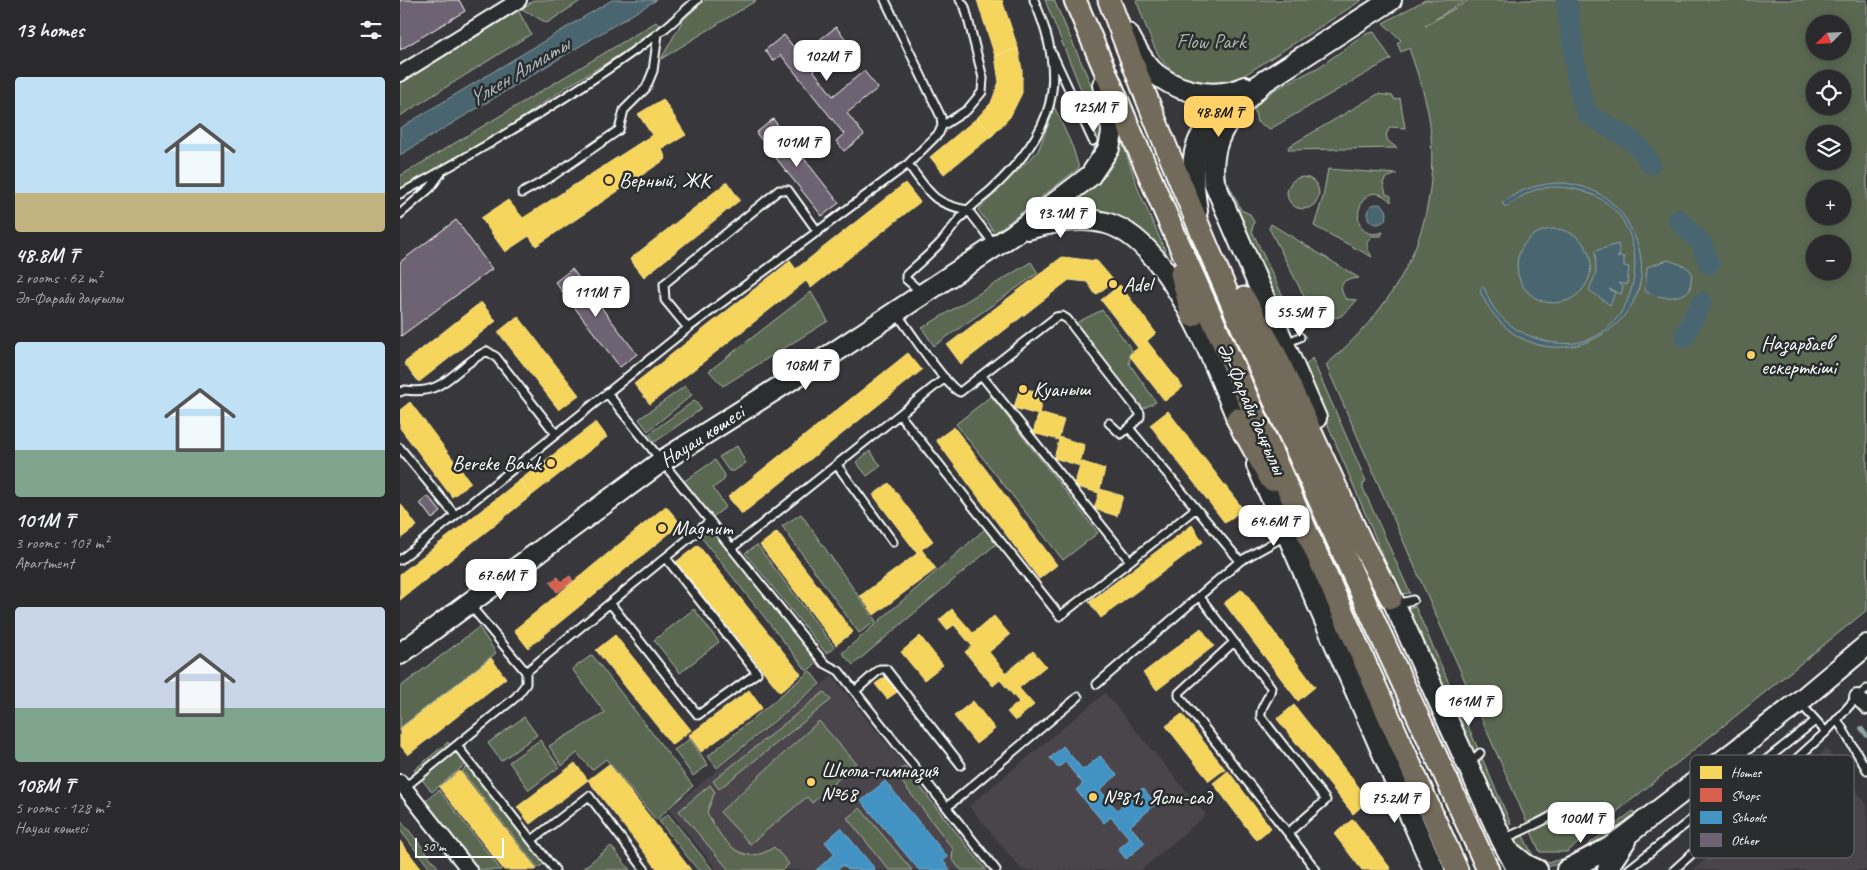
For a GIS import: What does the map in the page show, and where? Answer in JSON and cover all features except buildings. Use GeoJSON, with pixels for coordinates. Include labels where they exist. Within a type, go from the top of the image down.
{"type":"FeatureCollection","features":[{"type":"Feature","properties":{"kind":"main road","name":"Әл-Фараби даңғылы"},"geometry":{"type":"LineString","coordinates":[[1110,0],[1143,90],[1200,226],[1408,699],[1486,867]]}},
{"type":"Feature","properties":{"kind":"main road","name":"Әл-Фараби даңғылы"},"geometry":{"type":"LineString","coordinates":[[1076,2],[1168,219],[1457,870]]}},
{"type":"Feature","properties":{"kind":"main road"},"geometry":{"type":"LineString","coordinates":[[1168,219],[1192,316]]}},
{"type":"Feature","properties":{"kind":"main road"},"geometry":{"type":"LineString","coordinates":[[1200,226],[1274,351],[1362,544],[1399,601]]}},
{"type":"Feature","properties":{"kind":"main road"},"geometry":{"type":"LineString","coordinates":[[1237,419],[1339,602]]}},
{"type":"Feature","properties":{"kind":"street"},"geometry":{"type":"LineString","coordinates":[[400,74],[519,0]]}},
{"type":"Feature","properties":{"kind":"street"},"geometry":{"type":"LineString","coordinates":[[1110,0],[1149,67],[1160,77],[1174,84],[1211,94],[1242,88],[1271,76]]}},
{"type":"Feature","properties":{"kind":"street"},"geometry":{"type":"LineString","coordinates":[[1200,226],[1192,164],[1194,148],[1200,135],[1216,114],[1271,76],[1391,0]]}},
{"type":"Feature","properties":{"kind":"street","name":"Науаи көшесі"},"geometry":{"type":"LineString","coordinates":[[400,654],[662,461],[1014,234],[1090,176],[1109,148],[1112,133],[1110,106],[1076,2]]}},
{"type":"Feature","properties":{"kind":"street"},"geometry":{"type":"LineString","coordinates":[[1271,76],[1225,124],[1217,137],[1212,166],[1221,201],[1292,341],[1340,473],[1474,760],[1504,844],[1518,870]]}},
{"type":"Feature","properties":{"kind":"street","name":"Науаи көшесі"},"geometry":{"type":"LineString","coordinates":[[1014,234],[1051,222],[1080,220],[1106,223],[1122,230],[1159,262],[1192,316]]}},
{"type":"Feature","properties":{"kind":"street","name":"Әл-Фараби даңғылы"},"geometry":{"type":"LineString","coordinates":[[1192,316],[1434,870]]}},
{"type":"Feature","properties":{"kind":"street"},"geometry":{"type":"LineString","coordinates":[[1731,755],[1799,702],[1867,645]]}},
{"type":"Feature","properties":{"kind":"street"},"geometry":{"type":"LineString","coordinates":[[402,787],[469,870]]}},
{"type":"Feature","properties":{"kind":"street"},"geometry":{"type":"LineString","coordinates":[[1567,870],[1611,847],[1690,787]]}},
{"type":"Feature","properties":{"kind":"street"},"geometry":{"type":"LineString","coordinates":[[1608,870],[1615,855],[1634,830]]}},
{"type":"Feature","properties":{"kind":"street"},"geometry":{"type":"LineString","coordinates":[[1504,844],[1526,865],[1537,870]]}},
{"type":"Feature","properties":{"kind":"street"},"geometry":{"type":"LineString","coordinates":[[1590,870],[1611,847]]}},
{"type":"Feature","properties":{"kind":"lane"},"geometry":{"type":"LineString","coordinates":[[400,194],[501,138],[658,34],[697,0]]}},
{"type":"Feature","properties":{"kind":"lane"},"geometry":{"type":"LineString","coordinates":[[400,560],[688,328],[908,164],[939,133],[942,126],[941,117],[885,0]]}},
{"type":"Feature","properties":{"kind":"lane"},"geometry":{"type":"LineString","coordinates":[[942,126],[967,110],[982,92],[984,78],[965,7],[960,0]]}},
{"type":"Feature","properties":{"kind":"lane"},"geometry":{"type":"LineString","coordinates":[[1034,0],[1052,52],[1093,141]]}},
{"type":"Feature","properties":{"kind":"lane"},"geometry":{"type":"LineString","coordinates":[[522,194],[551,177],[618,130],[624,110],[646,88],[653,71],[658,34]]}},
{"type":"Feature","properties":{"kind":"lane"},"geometry":{"type":"LineString","coordinates":[[922,294],[906,278],[906,275],[941,242],[968,210],[989,192],[1040,133],[1048,110],[1052,83],[1052,52]]}},
{"type":"Feature","properties":{"kind":"lane"},"geometry":{"type":"LineString","coordinates":[[908,164],[938,202],[948,207],[968,210],[995,245]]}},
{"type":"Feature","properties":{"kind":"lane"},"geometry":{"type":"LineString","coordinates":[[400,214],[430,188],[443,171]]}},
{"type":"Feature","properties":{"kind":"lane"},"geometry":{"type":"LineString","coordinates":[[688,328],[665,300],[664,284],[779,190],[788,190],[818,232]]}},
{"type":"Feature","properties":{"kind":"lane"},"geometry":{"type":"LineString","coordinates":[[896,311],[955,390],[960,392],[1056,317],[1062,316],[1068,319],[1140,413],[1140,417],[1121,434],[1109,423]]}},
{"type":"Feature","properties":{"kind":"lane"},"geometry":{"type":"LineString","coordinates":[[400,392],[405,390],[418,392],[440,385],[487,351],[496,358],[556,434]]}},
{"type":"Feature","properties":{"kind":"lane"},"geometry":{"type":"LineString","coordinates":[[982,376],[1130,561]]}},
{"type":"Feature","properties":{"kind":"lane"},"geometry":{"type":"LineString","coordinates":[[732,548],[946,378]]}},
{"type":"Feature","properties":{"kind":"lane"},"geometry":{"type":"LineString","coordinates":[[607,393],[824,663],[839,671],[996,870]]}},
{"type":"Feature","properties":{"kind":"lane"},"geometry":{"type":"LineString","coordinates":[[900,415],[1060,616],[1195,509]]}},
{"type":"Feature","properties":{"kind":"lane"},"geometry":{"type":"LineString","coordinates":[[1129,428],[1195,509],[1240,560]]}},
{"type":"Feature","properties":{"kind":"lane"},"geometry":{"type":"LineString","coordinates":[[400,448],[456,515]]}},
{"type":"Feature","properties":{"kind":"lane"},"geometry":{"type":"LineString","coordinates":[[838,465],[893,542]]}},
{"type":"Feature","properties":{"kind":"lane"},"geometry":{"type":"LineString","coordinates":[[526,672],[710,521]]}},
{"type":"Feature","properties":{"kind":"lane"},"geometry":{"type":"LineString","coordinates":[[1097,684],[1200,597],[1240,560],[1288,535]]}},
{"type":"Feature","properties":{"kind":"lane"},"geometry":{"type":"LineString","coordinates":[[610,604],[698,715],[757,672],[666,558]]}},
{"type":"Feature","properties":{"kind":"lane"},"geometry":{"type":"LineString","coordinates":[[1200,597],[1271,687],[1271,692],[1261,711],[1261,717],[1326,800],[1288,833]]}},
{"type":"Feature","properties":{"kind":"lane"},"geometry":{"type":"LineString","coordinates":[[402,787],[457,746],[516,697],[526,684],[526,672],[469,603]]}},
{"type":"Feature","properties":{"kind":"lane"},"geometry":{"type":"LineString","coordinates":[[1234,642],[1179,693],[1179,696],[1316,870]]}},
{"type":"Feature","properties":{"kind":"lane"},"geometry":{"type":"LineString","coordinates":[[854,691],[880,669],[886,669],[961,765]]}},
{"type":"Feature","properties":{"kind":"lane"},"geometry":{"type":"LineString","coordinates":[[947,807],[1078,697]]}},
{"type":"Feature","properties":{"kind":"lane"},"geometry":{"type":"LineString","coordinates":[[1801,755],[1864,698]]}},
{"type":"Feature","properties":{"kind":"lane"},"geometry":{"type":"LineString","coordinates":[[1799,702],[1826,732]]}},
{"type":"Feature","properties":{"kind":"lane"},"geometry":{"type":"LineString","coordinates":[[1772,755],[1815,721]]}},
{"type":"Feature","properties":{"kind":"lane"},"geometry":{"type":"LineString","coordinates":[[1838,722],[1867,770]]}},
{"type":"Feature","properties":{"kind":"lane"},"geometry":{"type":"LineString","coordinates":[[457,746],[555,870]]}},
{"type":"Feature","properties":{"kind":"lane"},"geometry":{"type":"LineString","coordinates":[[532,840],[589,796],[645,870]]}},
{"type":"Feature","properties":{"kind":"lane"},"geometry":{"type":"LineString","coordinates":[[1504,844],[1528,826],[1553,817],[1557,811]]}},
{"type":"Feature","properties":{"kind":"lane"},"geometry":{"type":"LineString","coordinates":[[1628,870],[1690,821]]}},
{"type":"Feature","properties":{"kind":"lane"},"geometry":{"type":"LineString","coordinates":[[1674,870],[1690,855]]}},
{"type":"Feature","properties":{"kind":"shaded area","name":"Школа-гимназия №68"},"geometry":{"type":"Polygon","coordinates":[[[832,676],[990,870],[717,870],[669,810],[832,676]]]}},
{"type":"Feature","properties":{"kind":"shaded area"},"geometry":{"type":"Polygon","coordinates":[[[1105,693],[1206,815],[1141,870],[1022,870],[969,806],[1105,693]]]}},
{"type":"Feature","properties":{"kind":"shaded area"},"geometry":{"type":"Polygon","coordinates":[[[1826,748],[1831,755],[1819,755],[1826,748]]]}},
{"type":"Feature","properties":{"kind":"shaded area"},"geometry":{"type":"Polygon","coordinates":[[[1854,787],[1867,805],[1867,870],[1693,870],[1707,858],[1854,858],[1854,787]]]}},
{"type":"Feature","properties":{"kind":"green space"},"geometry":{"type":"Polygon","coordinates":[[[534,0],[582,0],[547,23],[522,9],[534,0]]]}},
{"type":"Feature","properties":{"kind":"green space"},"geometry":{"type":"Polygon","coordinates":[[[705,0],[757,0],[661,59],[683,20],[705,0]]]}},
{"type":"Feature","properties":{"kind":"green space"},"geometry":{"type":"Polygon","coordinates":[[[1045,0],[1054,0],[1103,112],[1104,141],[1089,160],[1097,139],[1096,127],[1045,0]]]}},
{"type":"Feature","properties":{"kind":"green space","name":"Flow Park"},"geometry":{"type":"Polygon","coordinates":[[[1136,0],[1362,0],[1232,83],[1189,79],[1176,73],[1165,64],[1150,38],[1136,0]]]}},
{"type":"Feature","properties":{"kind":"green space"},"geometry":{"type":"Polygon","coordinates":[[[1425,0],[1465,0],[1425,26],[1469,0],[1867,0],[1867,610],[1567,852],[1540,852],[1326,365],[1375,314],[1395,287],[1410,259],[1422,229],[1429,196],[1432,162],[1429,115],[1409,48],[1401,52],[1397,43],[1401,40],[1383,23],[1425,0]]]}},
{"type":"Feature","properties":{"kind":"green space"},"geometry":{"type":"Polygon","coordinates":[[[518,10],[531,34],[400,116],[400,81],[518,10]]]}},
{"type":"Feature","properties":{"kind":"green space"},"geometry":{"type":"Polygon","coordinates":[[[656,22],[660,26],[626,51],[565,88],[515,123],[400,189],[400,176],[656,22]]]}},
{"type":"Feature","properties":{"kind":"green space"},"geometry":{"type":"Polygon","coordinates":[[[1374,32],[1391,59],[1270,129],[1257,122],[1254,107],[1274,90],[1319,67],[1366,34],[1374,32]]]}},
{"type":"Feature","properties":{"kind":"green space"},"geometry":{"type":"Polygon","coordinates":[[[1378,94],[1393,96],[1395,100],[1400,98],[1405,128],[1390,127],[1386,135],[1388,141],[1397,148],[1289,150],[1288,147],[1378,94]]]}},
{"type":"Feature","properties":{"kind":"green space"},"geometry":{"type":"Polygon","coordinates":[[[1053,104],[1073,148],[1079,168],[995,233],[978,210],[1038,151],[1051,118],[1053,104]]]}},
{"type":"Feature","properties":{"kind":"green space"},"geometry":{"type":"Polygon","coordinates":[[[1122,141],[1139,191],[1169,259],[1145,236],[1038,222],[1095,186],[1110,169],[1122,141]]]}},
{"type":"Feature","properties":{"kind":"green space"},"geometry":{"type":"Polygon","coordinates":[[[1328,169],[1397,174],[1386,178],[1383,183],[1386,194],[1391,196],[1391,202],[1379,194],[1370,194],[1363,200],[1359,210],[1359,220],[1362,228],[1370,233],[1383,232],[1381,236],[1372,236],[1369,239],[1367,246],[1372,257],[1314,226],[1323,197],[1328,169]]]}},
{"type":"Feature","properties":{"kind":"green space"},"geometry":{"type":"Polygon","coordinates":[[[1224,175],[1241,210],[1250,214],[1254,222],[1252,231],[1295,322],[1283,318],[1227,192],[1224,175]]]}},
{"type":"Feature","properties":{"kind":"green space"},"geometry":{"type":"Polygon","coordinates":[[[1303,177],[1314,182],[1319,193],[1314,204],[1303,209],[1292,204],[1287,193],[1292,182],[1303,177]]]}},
{"type":"Feature","properties":{"kind":"green space"},"geometry":{"type":"Polygon","coordinates":[[[1271,224],[1359,278],[1346,280],[1342,285],[1342,291],[1346,299],[1357,300],[1347,312],[1334,318],[1313,314],[1269,228],[1271,224]]]}},
{"type":"Feature","properties":{"kind":"green space"},"geometry":{"type":"Polygon","coordinates":[[[1031,262],[1038,273],[934,346],[922,328],[1031,262]]]}},
{"type":"Feature","properties":{"kind":"green space"},"geometry":{"type":"Polygon","coordinates":[[[811,292],[828,321],[723,386],[709,371],[811,292]]]}},
{"type":"Feature","properties":{"kind":"green space"},"geometry":{"type":"Polygon","coordinates":[[[1102,310],[1132,350],[1129,363],[1156,402],[1140,410],[1076,323],[1102,310]]]}},
{"type":"Feature","properties":{"kind":"green space"},"geometry":{"type":"Polygon","coordinates":[[[1312,358],[1366,481],[1363,484],[1363,488],[1410,593],[1399,594],[1304,368],[1312,358]]]}},
{"type":"Feature","properties":{"kind":"green space"},"geometry":{"type":"Polygon","coordinates":[[[685,386],[692,395],[648,431],[639,419],[685,386]]]}},
{"type":"Feature","properties":{"kind":"green space"},"geometry":{"type":"Polygon","coordinates":[[[991,396],[1098,533],[1063,560],[956,424],[991,396]]]}},
{"type":"Feature","properties":{"kind":"green space"},"geometry":{"type":"Polygon","coordinates":[[[695,400],[701,409],[655,442],[649,434],[695,400]]]}},
{"type":"Feature","properties":{"kind":"green space"},"geometry":{"type":"Polygon","coordinates":[[[737,446],[746,463],[734,471],[729,471],[719,457],[737,446]]]}},
{"type":"Feature","properties":{"kind":"green space"},"geometry":{"type":"Polygon","coordinates":[[[870,451],[881,466],[867,476],[856,462],[870,451]]]}},
{"type":"Feature","properties":{"kind":"green space"},"geometry":{"type":"Polygon","coordinates":[[[715,460],[725,475],[724,480],[713,488],[726,507],[710,519],[683,482],[715,460]]]}},
{"type":"Feature","properties":{"kind":"green space"},"geometry":{"type":"Polygon","coordinates":[[[801,514],[876,621],[859,633],[782,526],[801,514]]]}},
{"type":"Feature","properties":{"kind":"green space"},"geometry":{"type":"Polygon","coordinates":[[[711,527],[819,662],[807,671],[701,537],[711,527]]]}},
{"type":"Feature","properties":{"kind":"green space"},"geometry":{"type":"Polygon","coordinates":[[[985,529],[996,544],[853,665],[842,653],[985,529]]]}},
{"type":"Feature","properties":{"kind":"green space"},"geometry":{"type":"Polygon","coordinates":[[[757,545],[835,648],[826,653],[745,553],[757,545]]]}},
{"type":"Feature","properties":{"kind":"green space"},"geometry":{"type":"Polygon","coordinates":[[[1415,606],[1478,749],[1471,756],[1405,609],[1415,606]]]}},
{"type":"Feature","properties":{"kind":"green space"},"geometry":{"type":"Polygon","coordinates":[[[694,609],[719,642],[680,673],[654,640],[694,609]]]}},
{"type":"Feature","properties":{"kind":"green space"},"geometry":{"type":"Polygon","coordinates":[[[479,627],[496,653],[400,728],[400,687],[479,627]]]}},
{"type":"Feature","properties":{"kind":"green space"},"geometry":{"type":"Polygon","coordinates":[[[592,655],[693,786],[656,820],[606,759],[592,770],[577,753],[562,766],[549,746],[605,713],[572,669],[592,655]]]}},
{"type":"Feature","properties":{"kind":"green space"},"geometry":{"type":"Polygon","coordinates":[[[810,671],[820,684],[717,768],[708,756],[810,671]]]}},
{"type":"Feature","properties":{"kind":"green space"},"geometry":{"type":"Polygon","coordinates":[[[824,692],[831,700],[719,789],[713,781],[824,692]]]}},
{"type":"Feature","properties":{"kind":"green space"},"geometry":{"type":"Polygon","coordinates":[[[524,717],[537,735],[501,761],[488,743],[524,717]]]}},
{"type":"Feature","properties":{"kind":"green space"},"geometry":{"type":"Polygon","coordinates":[[[819,721],[856,763],[812,803],[807,797],[750,844],[720,812],[819,721]]]}},
{"type":"Feature","properties":{"kind":"green space"},"geometry":{"type":"Polygon","coordinates":[[[690,739],[708,765],[693,776],[674,750],[690,739]]]}},
{"type":"Feature","properties":{"kind":"green space"},"geometry":{"type":"Polygon","coordinates":[[[540,740],[559,767],[529,790],[509,762],[540,740]]]}},
{"type":"Feature","properties":{"kind":"green space"},"geometry":{"type":"Polygon","coordinates":[[[448,742],[466,764],[432,792],[414,770],[448,742]]]}},
{"type":"Feature","properties":{"kind":"green space"},"geometry":{"type":"Polygon","coordinates":[[[1482,758],[1511,824],[1502,826],[1474,767],[1482,758]]]}},
{"type":"Feature","properties":{"kind":"green space"},"geometry":{"type":"Polygon","coordinates":[[[469,765],[545,863],[538,868],[462,771],[469,765]]]}},
{"type":"Feature","properties":{"kind":"green space"},"geometry":{"type":"Polygon","coordinates":[[[904,767],[986,870],[961,870],[952,859],[953,849],[895,773],[904,767]]]}},
{"type":"Feature","properties":{"kind":"green space"},"geometry":{"type":"Polygon","coordinates":[[[710,785],[715,792],[707,812],[725,841],[742,853],[751,855],[762,853],[774,847],[789,864],[782,870],[729,870],[679,811],[710,785]]]}},
{"type":"Feature","properties":{"kind":"green space"},"geometry":{"type":"Polygon","coordinates":[[[439,790],[501,870],[477,870],[424,802],[439,790]]]}},
{"type":"Feature","properties":{"kind":"green space"},"geometry":{"type":"Polygon","coordinates":[[[860,808],[912,870],[889,870],[847,818],[860,808]]]}},
{"type":"Feature","properties":{"kind":"green space"},"geometry":{"type":"Polygon","coordinates":[[[1633,811],[1637,817],[1590,850],[1563,863],[1536,866],[1526,859],[1512,841],[1523,836],[1534,857],[1550,862],[1573,856],[1633,811]]]}},
{"type":"Feature","properties":{"kind":"green space"},"geometry":{"type":"Polygon","coordinates":[[[668,814],[713,870],[698,870],[659,821],[668,814]]]}},
{"type":"Feature","properties":{"kind":"green space"},"geometry":{"type":"Polygon","coordinates":[[[400,819],[440,870],[431,870],[400,830],[400,819]]]}},
{"type":"Feature","properties":{"kind":"green space"},"geometry":{"type":"Polygon","coordinates":[[[611,846],[630,870],[581,870],[611,846]]]}},
{"type":"Feature","properties":{"kind":"water","name":"Үлкен Алматы"},"geometry":{"type":"Polygon","coordinates":[[[612,0],[656,0],[400,155],[400,128],[612,0]]]}},
{"type":"Feature","properties":{"kind":"water"},"geometry":{"type":"Polygon","coordinates":[[[1563,183],[1592,190],[1616,207],[1628,223],[1641,259],[1638,292],[1621,319],[1596,338],[1566,347],[1534,343],[1504,325],[1480,291],[1482,287],[1485,289],[1498,314],[1512,326],[1538,339],[1573,343],[1601,333],[1620,313],[1632,287],[1635,258],[1627,229],[1610,206],[1582,191],[1556,187],[1530,192],[1505,207],[1502,203],[1516,194],[1531,188],[1546,184],[1563,183]]]}},
{"type":"Feature","properties":{"kind":"water"},"geometry":{"type":"Polygon","coordinates":[[[1377,204],[1384,207],[1387,214],[1384,221],[1377,224],[1370,221],[1367,214],[1370,207],[1377,204]]]}},
{"type":"Feature","properties":{"kind":"water"},"geometry":{"type":"Polygon","coordinates":[[[1554,229],[1568,232],[1580,240],[1588,252],[1591,266],[1588,280],[1580,292],[1568,300],[1554,303],[1540,300],[1528,292],[1520,280],[1517,266],[1520,252],[1528,240],[1540,232],[1554,229]]]}},
{"type":"Feature","properties":{"kind":"water"},"geometry":{"type":"Polygon","coordinates":[[[1618,244],[1620,256],[1617,257],[1624,257],[1624,266],[1629,267],[1627,285],[1618,283],[1623,287],[1621,294],[1609,289],[1615,293],[1610,305],[1589,290],[1596,273],[1595,251],[1618,244]]]}},
{"type":"Feature","properties":{"kind":"water"},"geometry":{"type":"Polygon","coordinates":[[[1668,260],[1685,266],[1692,272],[1690,290],[1674,297],[1656,296],[1645,291],[1647,267],[1668,260]]]}},
{"type":"Feature","properties":{"kind":"waterway"},"geometry":{"type":"LineString","coordinates":[[1566,0],[1576,72],[1587,114],[1631,140],[1639,147],[1650,164]]}},
{"type":"Feature","properties":{"kind":"waterway"},"geometry":{"type":"LineString","coordinates":[[1678,219],[1701,243],[1709,264]]}},
{"type":"Feature","properties":{"kind":"waterway"},"geometry":{"type":"LineString","coordinates":[[1684,337],[1702,302]]}},
{"type":"Feature","properties":{"kind":"waterway"},"geometry":{"type":"LineString","coordinates":[[1861,728],[1867,736]]}},
{"type":"Feature","properties":{"kind":"place","name":"Верный, ЖК"},"geometry":{"type":"Point","coordinates":[609,180]}},
{"type":"Feature","properties":{"kind":"place","name":"Adel"},"geometry":{"type":"Point","coordinates":[1113,284]}},
{"type":"Feature","properties":{"kind":"place","name":"Назарбаев ескерткіші"},"geometry":{"type":"Point","coordinates":[1751,355]}},
{"type":"Feature","properties":{"kind":"place","name":"Куаныш"},"geometry":{"type":"Point","coordinates":[1023,389]}},
{"type":"Feature","properties":{"kind":"place","name":"Bereke Bank"},"geometry":{"type":"Point","coordinates":[551,463]}},
{"type":"Feature","properties":{"kind":"place","name":"Magnum"},"geometry":{"type":"Point","coordinates":[662,528]}},
{"type":"Feature","properties":{"kind":"place","name":"Школа-гимназия №68"},"geometry":{"type":"Point","coordinates":[811,782]}},
{"type":"Feature","properties":{"kind":"place","name":"№81, Ясли-сад"},"geometry":{"type":"Point","coordinates":[1093,797]}}]}
